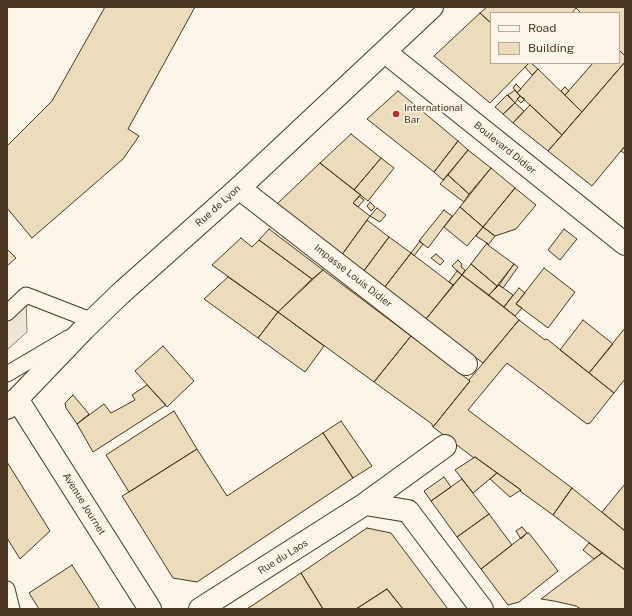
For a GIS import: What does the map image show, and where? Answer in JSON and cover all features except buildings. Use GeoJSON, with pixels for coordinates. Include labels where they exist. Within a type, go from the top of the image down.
{"type":"FeatureCollection","features":[{"type":"Feature","properties":{"kind":"street","name":"Rue de Lyon"},"geometry":{"type":"LineString","coordinates":[[12,404],[120,294],[239,188],[432,7]]}},
{"type":"Feature","properties":{"kind":"street","name":"Boulevard Didier"},"geometry":{"type":"LineString","coordinates":[[385,52],[625,244]]}},
{"type":"Feature","properties":{"kind":"street","name":"Impasse Louis Didier"},"geometry":{"type":"LineString","coordinates":[[239,188],[466,364]]}},
{"type":"Feature","properties":{"kind":"street","name":"Avenue Journet"},"geometry":{"type":"LineString","coordinates":[[12,404],[150,609]]}},
{"type":"Feature","properties":{"kind":"street","name":"Rue du Laos"},"geometry":{"type":"LineString","coordinates":[[200,609],[365,504],[445,446]]}},
{"type":"Feature","properties":{"kind":"street"},"geometry":{"type":"LineString","coordinates":[[365,504],[408,511],[482,609]]}},
{"type":"Feature","properties":{"kind":"lane"},"geometry":{"type":"LineString","coordinates":[[7,313],[26,295],[88,325]]}},
{"type":"Feature","properties":{"kind":"lane"},"geometry":{"type":"LineString","coordinates":[[7,374],[88,325]]}},
{"type":"Feature","properties":{"kind":"lane"},"geometry":{"type":"LineString","coordinates":[[7,589],[12,609]]}},
{"type":"Feature","properties":{"kind":"shaded area"},"geometry":{"type":"Polygon","coordinates":[[[26,295],[27,332],[7,350],[7,313],[26,295]]]}},
{"type":"Feature","properties":{"kind":"place","name":"International Bar"},"geometry":{"type":"Point","coordinates":[396,114]}}]}
